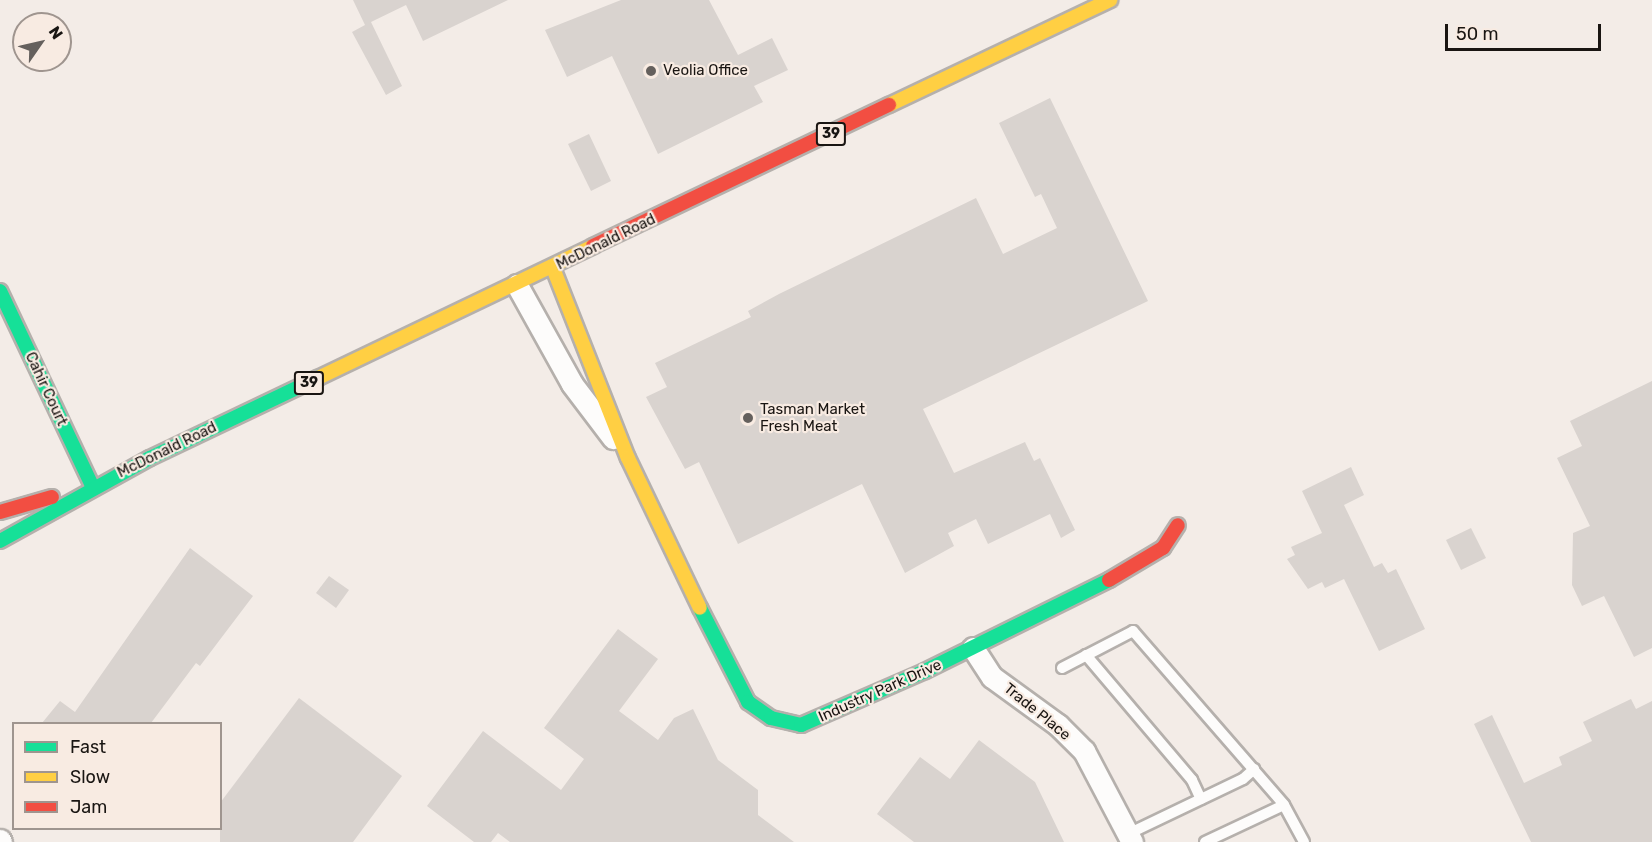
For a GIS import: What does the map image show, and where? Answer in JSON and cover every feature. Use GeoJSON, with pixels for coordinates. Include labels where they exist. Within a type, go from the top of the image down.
{"type":"FeatureCollection","features":[{"type":"Feature","properties":{"kind":"main road","name":"McDonald Road"},"geometry":{"type":"LineString","coordinates":[[0,541],[97,484],[1110,0]]}},
{"type":"Feature","properties":{"kind":"main road","name":"Industry Park Drive"},"geometry":{"type":"LineString","coordinates":[[553,268],[628,458],[728,667],[748,702],[771,718],[801,725],[828,717],[1140,565],[1163,548],[1178,525]]}},
{"type":"Feature","properties":{"kind":"main road","name":"Cahir Court"},"geometry":{"type":"LineString","coordinates":[[0,291],[97,484]]}},
{"type":"Feature","properties":{"kind":"main road","name":"McDonald Road"},"geometry":{"type":"LineString","coordinates":[[0,512],[97,484]]}},
{"type":"Feature","properties":{"kind":"street","name":"Industry Park Drive"},"geometry":{"type":"LineString","coordinates":[[517,285],[572,384],[628,458]]}},
{"type":"Feature","properties":{"kind":"street","name":"Trade Place"},"geometry":{"type":"LineString","coordinates":[[973,648],[992,676],[1058,725],[1084,752],[1130,838]]}},
{"type":"Feature","properties":{"kind":"lane"},"geometry":{"type":"LineString","coordinates":[[1062,668],[1133,631],[1284,805],[1304,842]]}},
{"type":"Feature","properties":{"kind":"lane"},"geometry":{"type":"LineString","coordinates":[[1086,655],[1192,780],[1201,800]]}},
{"type":"Feature","properties":{"kind":"lane"},"geometry":{"type":"LineString","coordinates":[[1130,838],[1254,769]]}},
{"type":"Feature","properties":{"kind":"lane"},"geometry":{"type":"LineString","coordinates":[[1205,842],[1284,805]]}},
{"type":"Feature","properties":{"kind":"building"},"geometry":{"type":"Polygon","coordinates":[[[353,0],[508,0],[423,41],[406,5],[371,22],[402,86],[386,95],[352,32],[365,25],[353,0]]]}},
{"type":"Feature","properties":{"kind":"building"},"geometry":{"type":"Polygon","coordinates":[[[621,0],[709,0],[738,55],[772,38],[788,70],[754,86],[763,102],[658,154],[612,56],[567,77],[545,30],[621,0]]]}},
{"type":"Feature","properties":{"kind":"building"},"geometry":{"type":"Polygon","coordinates":[[[1050,98],[1148,301],[923,409],[954,473],[1025,442],[1034,461],[1040,458],[1075,530],[1061,538],[1050,514],[988,544],[976,519],[948,533],[954,546],[905,573],[862,484],[738,544],[699,462],[685,469],[646,397],[667,387],[655,363],[751,317],[748,311],[779,294],[976,198],[1003,254],[1057,228],[1041,194],[1035,197],[999,123],[1050,98]]]}},
{"type":"Feature","properties":{"kind":"building"},"geometry":{"type":"Polygon","coordinates":[[[589,134],[611,181],[591,191],[568,144],[589,134]]]}},
{"type":"Feature","properties":{"kind":"building"},"geometry":{"type":"Polygon","coordinates":[[[1652,381],[1652,648],[1634,657],[1604,596],[1582,606],[1572,585],[1573,533],[1590,526],[1557,458],[1582,446],[1570,421],[1652,381]]]}},
{"type":"Feature","properties":{"kind":"building"},"geometry":{"type":"Polygon","coordinates":[[[1351,467],[1364,495],[1344,505],[1374,567],[1382,563],[1388,573],[1396,569],[1425,629],[1379,651],[1344,579],[1325,588],[1322,582],[1308,589],[1287,559],[1295,555],[1291,547],[1322,533],[1302,491],[1351,467]]]}},
{"type":"Feature","properties":{"kind":"building"},"geometry":{"type":"Polygon","coordinates":[[[1471,528],[1486,558],[1461,570],[1446,540],[1471,528]]]}},
{"type":"Feature","properties":{"kind":"building"},"geometry":{"type":"Polygon","coordinates":[[[190,548],[253,596],[200,666],[196,663],[152,722],[43,722],[60,701],[75,712],[190,548]]]}},
{"type":"Feature","properties":{"kind":"building"},"geometry":{"type":"Polygon","coordinates":[[[329,576],[349,590],[336,608],[316,593],[329,576]]]}},
{"type":"Feature","properties":{"kind":"building"},"geometry":{"type":"Polygon","coordinates":[[[618,629],[658,659],[619,711],[658,740],[674,718],[693,709],[718,760],[758,790],[758,815],[794,842],[510,842],[498,833],[491,842],[474,842],[427,806],[483,731],[561,790],[584,759],[544,728],[618,629]]]}},
{"type":"Feature","properties":{"kind":"building"},"geometry":{"type":"Polygon","coordinates":[[[299,698],[402,776],[353,842],[220,842],[222,800],[299,698]]]}},
{"type":"Feature","properties":{"kind":"building"},"geometry":{"type":"Polygon","coordinates":[[[1631,699],[1636,709],[1652,701],[1652,842],[1531,842],[1474,724],[1492,715],[1524,783],[1562,765],[1559,757],[1592,741],[1583,722],[1631,699]]]}},
{"type":"Feature","properties":{"kind":"building"},"geometry":{"type":"Polygon","coordinates":[[[979,740],[1035,782],[1064,842],[914,842],[877,814],[920,757],[950,779],[979,740]]]}},
{"type":"Feature","properties":{"kind":"traffic: fast"},"geometry":{"type":"LineString","coordinates":[[0,291],[92,486]]}},
{"type":"Feature","properties":{"kind":"traffic: fast"},"geometry":{"type":"LineString","coordinates":[[0,541],[150,458],[318,378]]}},
{"type":"Feature","properties":{"kind":"traffic: fast"},"geometry":{"type":"LineString","coordinates":[[700,608],[748,702],[771,718],[801,725],[925,671],[1109,580]]}},
{"type":"Feature","properties":{"kind":"traffic: slow"},"geometry":{"type":"LineString","coordinates":[[889,105],[1110,0]]}},
{"type":"Feature","properties":{"kind":"traffic: slow"},"geometry":{"type":"LineString","coordinates":[[318,378],[593,246]]}},
{"type":"Feature","properties":{"kind":"traffic: slow"},"geometry":{"type":"LineString","coordinates":[[553,268],[628,458],[700,608]]}},
{"type":"Feature","properties":{"kind":"traffic: jam"},"geometry":{"type":"LineString","coordinates":[[593,246],[889,105]]}},
{"type":"Feature","properties":{"kind":"traffic: jam"},"geometry":{"type":"LineString","coordinates":[[0,512],[52,497]]}},
{"type":"Feature","properties":{"kind":"traffic: jam"},"geometry":{"type":"LineString","coordinates":[[1109,580],[1163,548],[1178,525]]}},
{"type":"Feature","properties":{"kind":"place","name":"Veolia Office"},"geometry":{"type":"Point","coordinates":[651,71]}},
{"type":"Feature","properties":{"kind":"place","name":"Tasman Market Fresh Meat"},"geometry":{"type":"Point","coordinates":[748,418]}}]}
